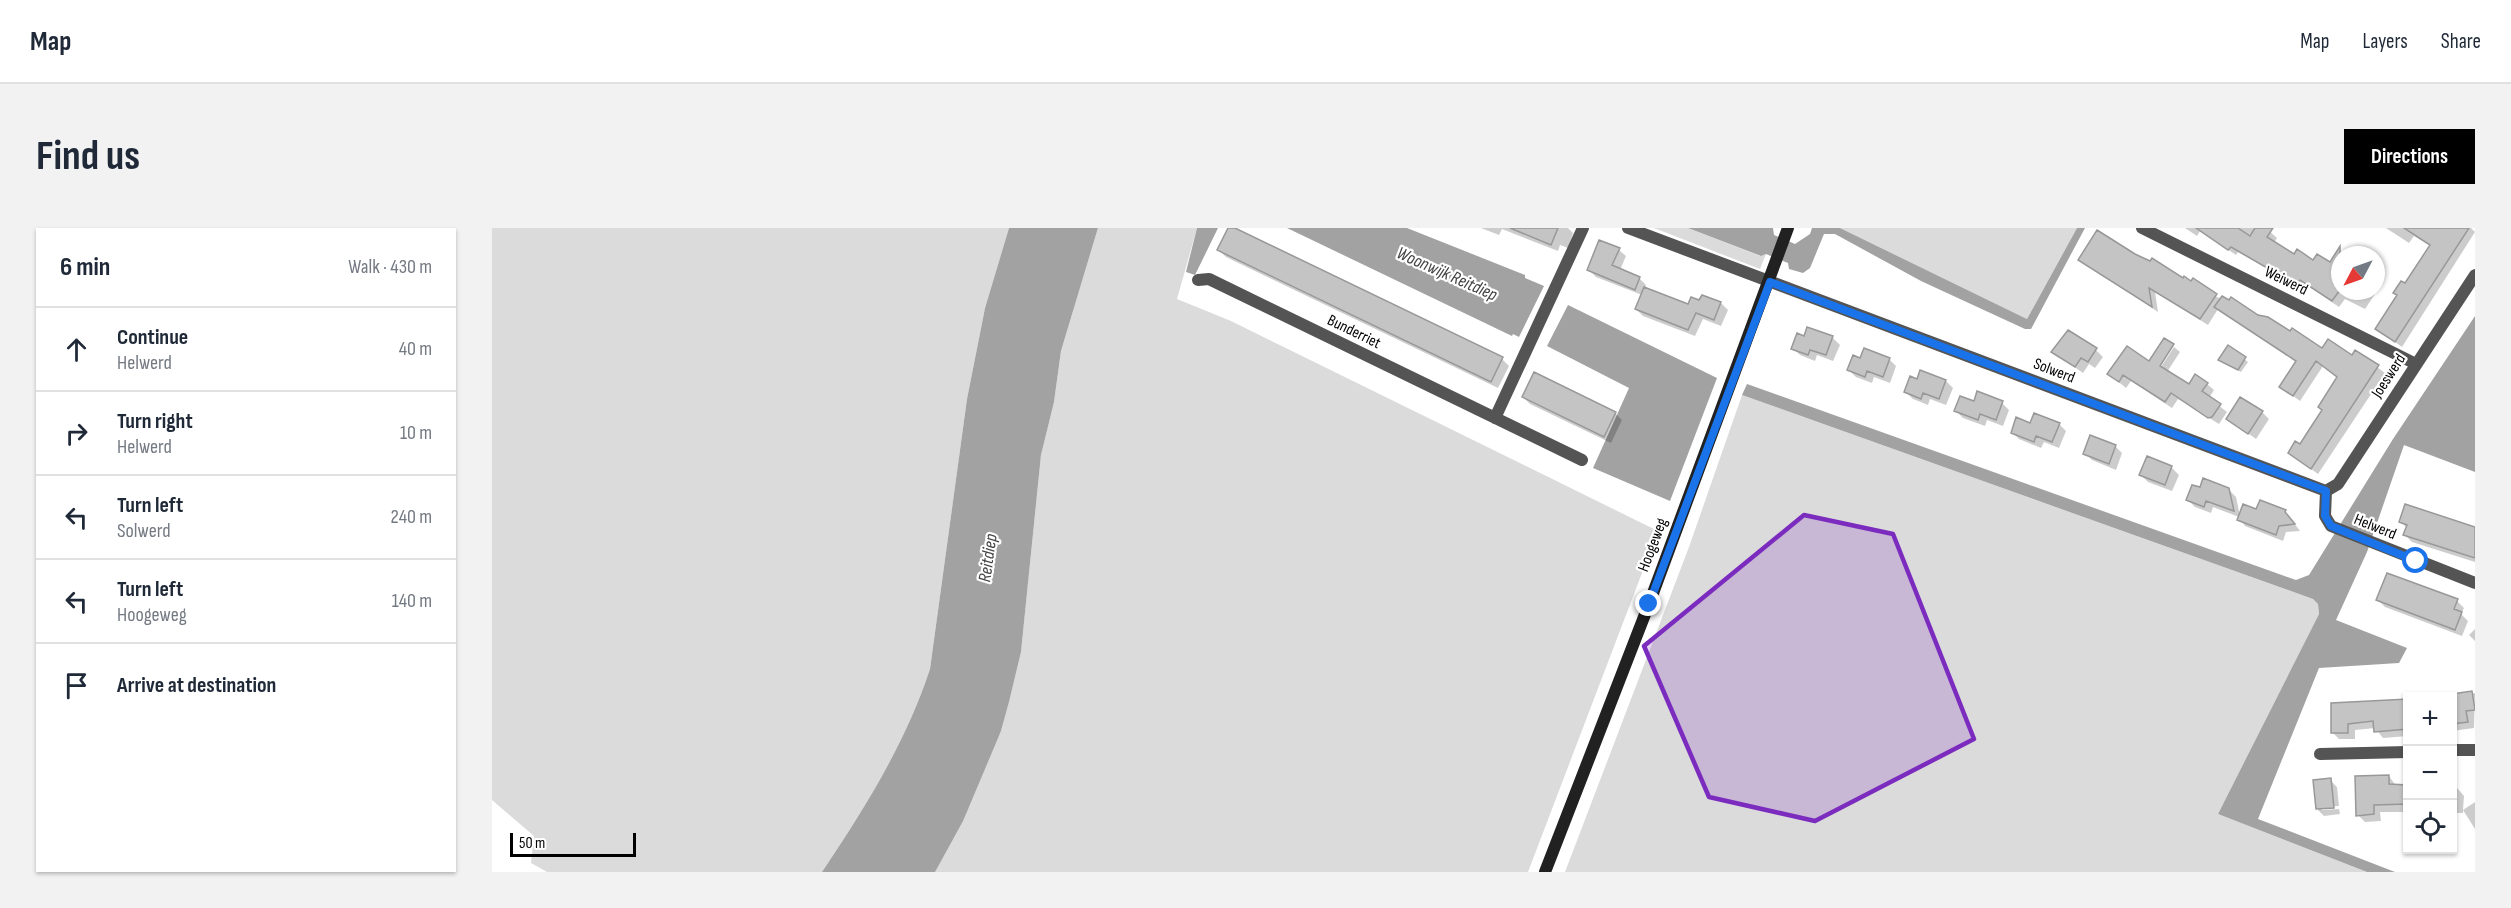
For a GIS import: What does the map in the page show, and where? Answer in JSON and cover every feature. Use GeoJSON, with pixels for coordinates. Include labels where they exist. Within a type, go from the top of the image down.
{"type":"FeatureCollection","features":[{"type":"Feature","properties":{"kind":"street"},"geometry":{"type":"LineString","coordinates":[[1495,418],[1583,228]]}},
{"type":"Feature","properties":{"kind":"street"},"geometry":{"type":"LineString","coordinates":[[1628,228],[1770,282]]}},
{"type":"Feature","properties":{"kind":"street","name":"Hoogeweg"},"geometry":{"type":"LineString","coordinates":[[1545,872],[1770,282],[1788,228]]}},
{"type":"Feature","properties":{"kind":"street","name":"Weiwerd"},"geometry":{"type":"LineString","coordinates":[[2142,228],[2416,364]]}},
{"type":"Feature","properties":{"kind":"street","name":"Joeswerd"},"geometry":{"type":"LineString","coordinates":[[2326,491],[2338,484],[2475,275]]}},
{"type":"Feature","properties":{"kind":"street","name":"Bunderriet"},"geometry":{"type":"LineString","coordinates":[[1198,280],[1209,279],[1582,460]]}},
{"type":"Feature","properties":{"kind":"street","name":"Solwerd"},"geometry":{"type":"LineString","coordinates":[[1770,282],[2326,491]]}},
{"type":"Feature","properties":{"kind":"street","name":"Helwerd"},"geometry":{"type":"LineString","coordinates":[[2326,491],[2325,516],[2331,526],[2475,583]]}},
{"type":"Feature","properties":{"kind":"street"},"geometry":{"type":"LineString","coordinates":[[2457,750],[2475,750]]}},
{"type":"Feature","properties":{"kind":"street"},"geometry":{"type":"LineString","coordinates":[[2320,754],[2403,752]]}},
{"type":"Feature","properties":{"kind":"highlighted area"},"geometry":{"type":"Polygon","coordinates":[[[1804,515],[1893,534],[1974,739],[1815,821],[1709,797],[1644,646],[1804,515]]]}},
{"type":"Feature","properties":{"kind":"shaded area"},"geometry":{"type":"Polygon","coordinates":[[[492,228],[1009,228],[985,308],[967,399],[930,669],[897,748],[854,824],[822,872],[547,872],[531,863],[534,836],[492,800],[492,228]]]}},
{"type":"Feature","properties":{"kind":"shaded area"},"geometry":{"type":"Polygon","coordinates":[[[1098,228],[1197,228],[1177,299],[1231,321],[1658,531],[1528,872],[935,872],[1001,731],[1009,702],[1021,652],[1041,455],[1054,402],[1061,351],[1098,228]]]}},
{"type":"Feature","properties":{"kind":"shaded area"},"geometry":{"type":"Polygon","coordinates":[[[1654,228],[1688,228],[1760,256],[1766,254],[1760,269],[1654,228]]]}},
{"type":"Feature","properties":{"kind":"shaded area"},"geometry":{"type":"Polygon","coordinates":[[[1840,228],[2077,228],[2027,319],[1840,228]]]}},
{"type":"Feature","properties":{"kind":"shaded area"},"geometry":{"type":"Polygon","coordinates":[[[1742,395],[2313,599],[2318,604],[2319,614],[2218,814],[2367,872],[1565,872],[1689,547],[1742,395]]]}},
{"type":"Feature","properties":{"kind":"water","name":"Reitdiep"},"geometry":{"type":"Polygon","coordinates":[[[1009,228],[1098,228],[1061,351],[1054,402],[1041,455],[1021,652],[1001,731],[963,821],[935,872],[822,872],[854,824],[897,748],[930,669],[967,399],[985,308],[1009,228]]]}},
{"type":"Feature","properties":{"kind":"water"},"geometry":{"type":"Polygon","coordinates":[[[1197,228],[1218,228],[1195,275],[1186,272],[1197,228]]]}},
{"type":"Feature","properties":{"kind":"water","name":"Woonwijk Reitdiep"},"geometry":{"type":"Polygon","coordinates":[[[1287,228],[1407,228],[1525,275],[1525,278],[1544,286],[1519,337],[1513,334],[1512,336],[1287,228]]]}},
{"type":"Feature","properties":{"kind":"water"},"geometry":{"type":"Polygon","coordinates":[[[1688,228],[1773,228],[1774,235],[1795,244],[1810,234],[1812,228],[1840,228],[2027,319],[2077,228],[2085,228],[2031,329],[2025,329],[1921,281],[1835,234],[1824,234],[1810,268],[1803,273],[1789,269],[1788,263],[1766,254],[1761,256],[1688,228]]]}},
{"type":"Feature","properties":{"kind":"water"},"geometry":{"type":"Polygon","coordinates":[[[1568,305],[1717,378],[1670,501],[1593,468],[1629,388],[1547,346],[1568,305]]]}},
{"type":"Feature","properties":{"kind":"water"},"geometry":{"type":"Polygon","coordinates":[[[2475,316],[2475,472],[2404,445],[2367,552],[2336,620],[2407,648],[2399,663],[2319,668],[2258,819],[2395,872],[2367,872],[2218,814],[2319,614],[2318,604],[2313,599],[1742,395],[1747,384],[2296,580],[2309,575],[2393,439],[2475,316]]]}},
{"type":"Feature","properties":{"kind":"building"},"geometry":{"type":"Polygon","coordinates":[[[1228,228],[1235,228],[1503,357],[1491,382],[1217,250],[1228,228]]]}},
{"type":"Feature","properties":{"kind":"building"},"geometry":{"type":"Polygon","coordinates":[[[1510,228],[1558,228],[1551,245],[1510,228]]]}},
{"type":"Feature","properties":{"kind":"building"},"geometry":{"type":"Polygon","coordinates":[[[2196,228],[2238,228],[2250,236],[2255,228],[2273,228],[2267,237],[2294,254],[2297,249],[2313,260],[2317,254],[2330,262],[2331,260],[2333,300],[2332,301],[2300,280],[2298,284],[2290,281],[2231,247],[2228,250],[2196,228]]]}},
{"type":"Feature","properties":{"kind":"building"},"geometry":{"type":"Polygon","coordinates":[[[2404,228],[2469,228],[2395,342],[2375,329],[2397,295],[2393,293],[2401,281],[2405,283],[2430,245],[2404,228]]]}},
{"type":"Feature","properties":{"kind":"building"},"geometry":{"type":"Polygon","coordinates":[[[2097,230],[2135,254],[2150,261],[2152,258],[2183,278],[2184,276],[2191,281],[2193,278],[2217,294],[2200,319],[2149,288],[2152,307],[2078,260],[2097,230]]]}},
{"type":"Feature","properties":{"kind":"building"},"geometry":{"type":"Polygon","coordinates":[[[1599,240],[1620,248],[1612,265],[1640,277],[1635,290],[1587,270],[1599,240]]]}},
{"type":"Feature","properties":{"kind":"building"},"geometry":{"type":"Polygon","coordinates":[[[1644,287],[1688,304],[1691,297],[1699,300],[1702,295],[1721,302],[1714,320],[1696,313],[1688,330],[1635,309],[1644,287]]]}},
{"type":"Feature","properties":{"kind":"building"},"geometry":{"type":"Polygon","coordinates":[[[2222,296],[2229,300],[2231,297],[2258,315],[2268,317],[2290,331],[2292,328],[2322,348],[2328,339],[2352,355],[2355,350],[2379,365],[2311,469],[2288,453],[2295,441],[2300,444],[2322,410],[2318,407],[2337,377],[2316,361],[2293,396],[2279,387],[2296,361],[2214,307],[2222,296]]]}},
{"type":"Feature","properties":{"kind":"building"},"geometry":{"type":"Polygon","coordinates":[[[1807,327],[1833,336],[1826,355],[1810,350],[1808,355],[1791,349],[1797,333],[1804,336],[1807,327]]]}},
{"type":"Feature","properties":{"kind":"building"},"geometry":{"type":"Polygon","coordinates":[[[2068,330],[2097,348],[2088,362],[2081,358],[2075,367],[2051,352],[2068,330]]]}},
{"type":"Feature","properties":{"kind":"building"},"geometry":{"type":"Polygon","coordinates":[[[2164,338],[2174,344],[2160,366],[2189,384],[2195,374],[2208,383],[2202,391],[2221,404],[2212,417],[2208,418],[2171,393],[2165,402],[2123,375],[2119,382],[2107,374],[2127,346],[2149,361],[2164,338]]]}},
{"type":"Feature","properties":{"kind":"building"},"geometry":{"type":"Polygon","coordinates":[[[2228,345],[2246,357],[2238,370],[2218,360],[2228,345]]]}},
{"type":"Feature","properties":{"kind":"building"},"geometry":{"type":"Polygon","coordinates":[[[1864,348],[1890,358],[1883,377],[1867,371],[1865,377],[1847,370],[1853,355],[1860,358],[1864,348]]]}},
{"type":"Feature","properties":{"kind":"building"},"geometry":{"type":"Polygon","coordinates":[[[1920,370],[1946,380],[1939,399],[1923,393],[1921,399],[1904,392],[1910,376],[1917,379],[1920,370]]]}},
{"type":"Feature","properties":{"kind":"building"},"geometry":{"type":"Polygon","coordinates":[[[1534,372],[1616,412],[1604,437],[1522,397],[1534,372]]]}},
{"type":"Feature","properties":{"kind":"building"},"geometry":{"type":"Polygon","coordinates":[[[1977,391],[2003,401],[1996,420],[1980,414],[1978,420],[1954,411],[1960,396],[1974,401],[1977,391]]]}},
{"type":"Feature","properties":{"kind":"building"},"geometry":{"type":"Polygon","coordinates":[[[2240,397],[2263,411],[2248,434],[2226,419],[2240,397]]]}},
{"type":"Feature","properties":{"kind":"building"},"geometry":{"type":"Polygon","coordinates":[[[2034,413],[2060,423],[2052,442],[2036,436],[2034,442],[2011,433],[2016,417],[2030,423],[2034,413]]]}},
{"type":"Feature","properties":{"kind":"building"},"geometry":{"type":"Polygon","coordinates":[[[2090,435],[2116,445],[2109,464],[2083,454],[2090,435]]]}},
{"type":"Feature","properties":{"kind":"building"},"geometry":{"type":"Polygon","coordinates":[[[2147,456],[2172,466],[2165,485],[2139,475],[2147,456]]]}},
{"type":"Feature","properties":{"kind":"building"},"geometry":{"type":"Polygon","coordinates":[[[2203,478],[2229,488],[2234,511],[2206,501],[2204,507],[2186,500],[2192,485],[2200,487],[2203,478]]]}},
{"type":"Feature","properties":{"kind":"building"},"geometry":{"type":"Polygon","coordinates":[[[2260,500],[2286,510],[2285,512],[2295,524],[2279,526],[2276,535],[2237,520],[2243,504],[2256,509],[2260,500]]]}},
{"type":"Feature","properties":{"kind":"building"},"geometry":{"type":"Polygon","coordinates":[[[2405,504],[2475,527],[2475,558],[2403,535],[2407,525],[2399,522],[2405,504]]]}},
{"type":"Feature","properties":{"kind":"building"},"geometry":{"type":"Polygon","coordinates":[[[2387,573],[2458,599],[2454,609],[2462,612],[2455,630],[2376,600],[2387,573]]]}},
{"type":"Feature","properties":{"kind":"building"},"geometry":{"type":"Polygon","coordinates":[[[2472,691],[2475,710],[2466,711],[2468,722],[2457,723],[2457,693],[2472,691]]]}},
{"type":"Feature","properties":{"kind":"building"},"geometry":{"type":"Polygon","coordinates":[[[2403,699],[2403,729],[2374,732],[2373,721],[2348,724],[2348,733],[2331,733],[2331,703],[2403,699]]]}},
{"type":"Feature","properties":{"kind":"building"},"geometry":{"type":"Polygon","coordinates":[[[2389,775],[2389,784],[2403,785],[2403,804],[2374,805],[2374,814],[2356,816],[2355,776],[2389,775]]]}},
{"type":"Feature","properties":{"kind":"building"},"geometry":{"type":"Polygon","coordinates":[[[2331,778],[2334,808],[2316,809],[2313,780],[2331,778]]]}},
{"type":"Feature","properties":{"kind":"route"},"geometry":{"type":"LineString","coordinates":[[1649,604],[1770,282],[1964,353],[2326,491],[2325,516],[2331,526],[2416,561]]}}]}
